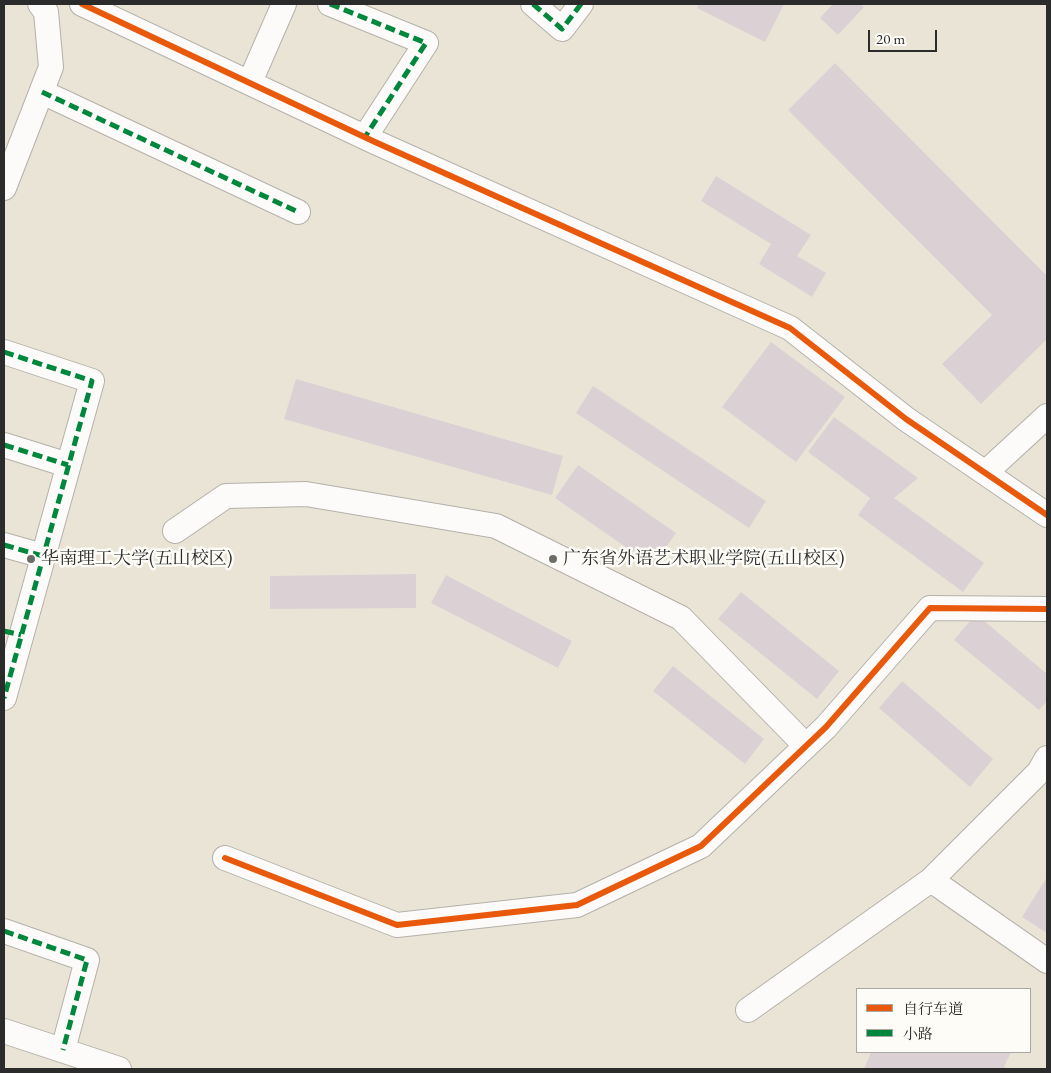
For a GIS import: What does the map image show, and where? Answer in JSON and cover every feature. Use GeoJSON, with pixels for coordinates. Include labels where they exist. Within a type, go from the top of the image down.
{"type":"FeatureCollection","features":[{"type":"Feature","properties":{"kind":"street"},"geometry":{"type":"LineString","coordinates":[[4,188],[51,67],[46,12],[40,4]]}},
{"type":"Feature","properties":{"kind":"street"},"geometry":{"type":"LineString","coordinates":[[84,4],[365,137],[790,328],[906,419],[1047,515]]}},
{"type":"Feature","properties":{"kind":"street"},"geometry":{"type":"LineString","coordinates":[[250,82],[284,4]]}},
{"type":"Feature","properties":{"kind":"street"},"geometry":{"type":"LineString","coordinates":[[330,4],[426,43],[365,137]]}},
{"type":"Feature","properties":{"kind":"street"},"geometry":{"type":"LineString","coordinates":[[534,4],[562,29],[581,4]]}},
{"type":"Feature","properties":{"kind":"street"},"geometry":{"type":"LineString","coordinates":[[42,92],[298,212]]}},
{"type":"Feature","properties":{"kind":"street"},"geometry":{"type":"LineString","coordinates":[[4,352],[92,381],[43,556],[12,633],[4,698]]}},
{"type":"Feature","properties":{"kind":"street"},"geometry":{"type":"LineString","coordinates":[[985,473],[1047,416]]}},
{"type":"Feature","properties":{"kind":"street"},"geometry":{"type":"LineString","coordinates":[[4,445],[68,465]]}},
{"type":"Feature","properties":{"kind":"street"},"geometry":{"type":"LineString","coordinates":[[175,531],[226,496],[306,494],[496,526],[682,618],[806,746]]}},
{"type":"Feature","properties":{"kind":"street"},"geometry":{"type":"LineString","coordinates":[[4,544],[43,556]]}},
{"type":"Feature","properties":{"kind":"street"},"geometry":{"type":"LineString","coordinates":[[225,858],[397,925],[577,905],[701,846],[826,727],[930,608],[1047,609]]}},
{"type":"Feature","properties":{"kind":"street"},"geometry":{"type":"LineString","coordinates":[[748,1010],[931,880],[1039,772],[1047,758]]}},
{"type":"Feature","properties":{"kind":"street"},"geometry":{"type":"LineString","coordinates":[[931,880],[1047,961]]}},
{"type":"Feature","properties":{"kind":"street"},"geometry":{"type":"LineString","coordinates":[[4,931],[88,960],[63,1050]]}},
{"type":"Feature","properties":{"kind":"street"},"geometry":{"type":"LineString","coordinates":[[4,1031],[119,1069]]}},
{"type":"Feature","properties":{"kind":"building"},"geometry":{"type":"Polygon","coordinates":[[[699,4],[784,4],[765,42],[697,8],[699,4]]]}},
{"type":"Feature","properties":{"kind":"building"},"geometry":{"type":"Polygon","coordinates":[[[833,4],[860,4],[864,7],[838,35],[820,18],[833,4]]]}},
{"type":"Feature","properties":{"kind":"building"},"geometry":{"type":"Polygon","coordinates":[[[835,63],[1047,276],[1047,339],[981,404],[942,364],[992,315],[788,110],[835,63]]]}},
{"type":"Feature","properties":{"kind":"building"},"geometry":{"type":"Polygon","coordinates":[[[716,176],[811,235],[797,256],[826,273],[812,297],[759,264],[771,244],[701,201],[716,176]]]}},
{"type":"Feature","properties":{"kind":"building"},"geometry":{"type":"Polygon","coordinates":[[[771,342],[845,397],[796,462],[722,407],[771,342]]]}},
{"type":"Feature","properties":{"kind":"building"},"geometry":{"type":"Polygon","coordinates":[[[296,379],[563,456],[552,495],[284,419],[296,379]]]}},
{"type":"Feature","properties":{"kind":"building"},"geometry":{"type":"Polygon","coordinates":[[[593,386],[766,501],[749,528],[576,413],[593,386]]]}},
{"type":"Feature","properties":{"kind":"building"},"geometry":{"type":"Polygon","coordinates":[[[834,417],[918,478],[894,498],[984,563],[963,592],[858,515],[870,498],[808,452],[834,417]]]}},
{"type":"Feature","properties":{"kind":"building"},"geometry":{"type":"Polygon","coordinates":[[[578,465],[676,533],[653,566],[555,498],[578,465]]]}},
{"type":"Feature","properties":{"kind":"building"},"geometry":{"type":"Polygon","coordinates":[[[416,574],[416,608],[270,609],[270,576],[416,574]]]}},
{"type":"Feature","properties":{"kind":"building"},"geometry":{"type":"Polygon","coordinates":[[[446,575],[572,641],[558,668],[431,603],[446,575]]]}},
{"type":"Feature","properties":{"kind":"building"},"geometry":{"type":"Polygon","coordinates":[[[741,592],[839,671],[817,699],[718,619],[741,592]]]}},
{"type":"Feature","properties":{"kind":"building"},"geometry":{"type":"Polygon","coordinates":[[[976,614],[1047,674],[1047,701],[1039,710],[954,640],[976,614]]]}},
{"type":"Feature","properties":{"kind":"building"},"geometry":{"type":"Polygon","coordinates":[[[673,666],[764,739],[745,764],[653,691],[673,666]]]}},
{"type":"Feature","properties":{"kind":"building"},"geometry":{"type":"Polygon","coordinates":[[[902,681],[993,759],[970,787],[879,708],[902,681]]]}},
{"type":"Feature","properties":{"kind":"building"},"geometry":{"type":"Polygon","coordinates":[[[1047,877],[1047,933],[1022,917],[1047,877]]]}},
{"type":"Feature","properties":{"kind":"building"},"geometry":{"type":"Polygon","coordinates":[[[871,1053],[1011,1053],[1004,1067],[1011,1069],[864,1069],[871,1053]]]}},
{"type":"Feature","properties":{"kind":"marked path"},"geometry":{"type":"LineString","coordinates":[[330,4],[426,43],[365,137]]}},
{"type":"Feature","properties":{"kind":"marked path"},"geometry":{"type":"LineString","coordinates":[[533,4],[562,29],[581,4]]}},
{"type":"Feature","properties":{"kind":"marked path"},"geometry":{"type":"LineString","coordinates":[[42,92],[298,212]]}},
{"type":"Feature","properties":{"kind":"marked path"},"geometry":{"type":"LineString","coordinates":[[4,352],[92,381],[4,698]]}},
{"type":"Feature","properties":{"kind":"marked path"},"geometry":{"type":"LineString","coordinates":[[4,445],[68,465]]}},
{"type":"Feature","properties":{"kind":"marked path"},"geometry":{"type":"LineString","coordinates":[[4,545],[43,556]]}},
{"type":"Feature","properties":{"kind":"marked path"},"geometry":{"type":"LineString","coordinates":[[4,631],[21,635]]}},
{"type":"Feature","properties":{"kind":"marked path"},"geometry":{"type":"LineString","coordinates":[[4,931],[87,960],[63,1050]]}},
{"type":"Feature","properties":{"kind":"cycle path"},"geometry":{"type":"LineString","coordinates":[[82,4],[375,142],[790,328],[906,419],[1047,515]]}},
{"type":"Feature","properties":{"kind":"cycle path"},"geometry":{"type":"LineString","coordinates":[[225,858],[397,925],[577,905],[701,846],[826,727],[930,608],[1047,609]]}},
{"type":"Feature","properties":{"kind":"place","name":"华南理工大学(五山校区)"},"geometry":{"type":"Point","coordinates":[31,559]}},
{"type":"Feature","properties":{"kind":"place","name":"广东省外语艺术职业学院(五山校区)"},"geometry":{"type":"Point","coordinates":[553,559]}}]}
